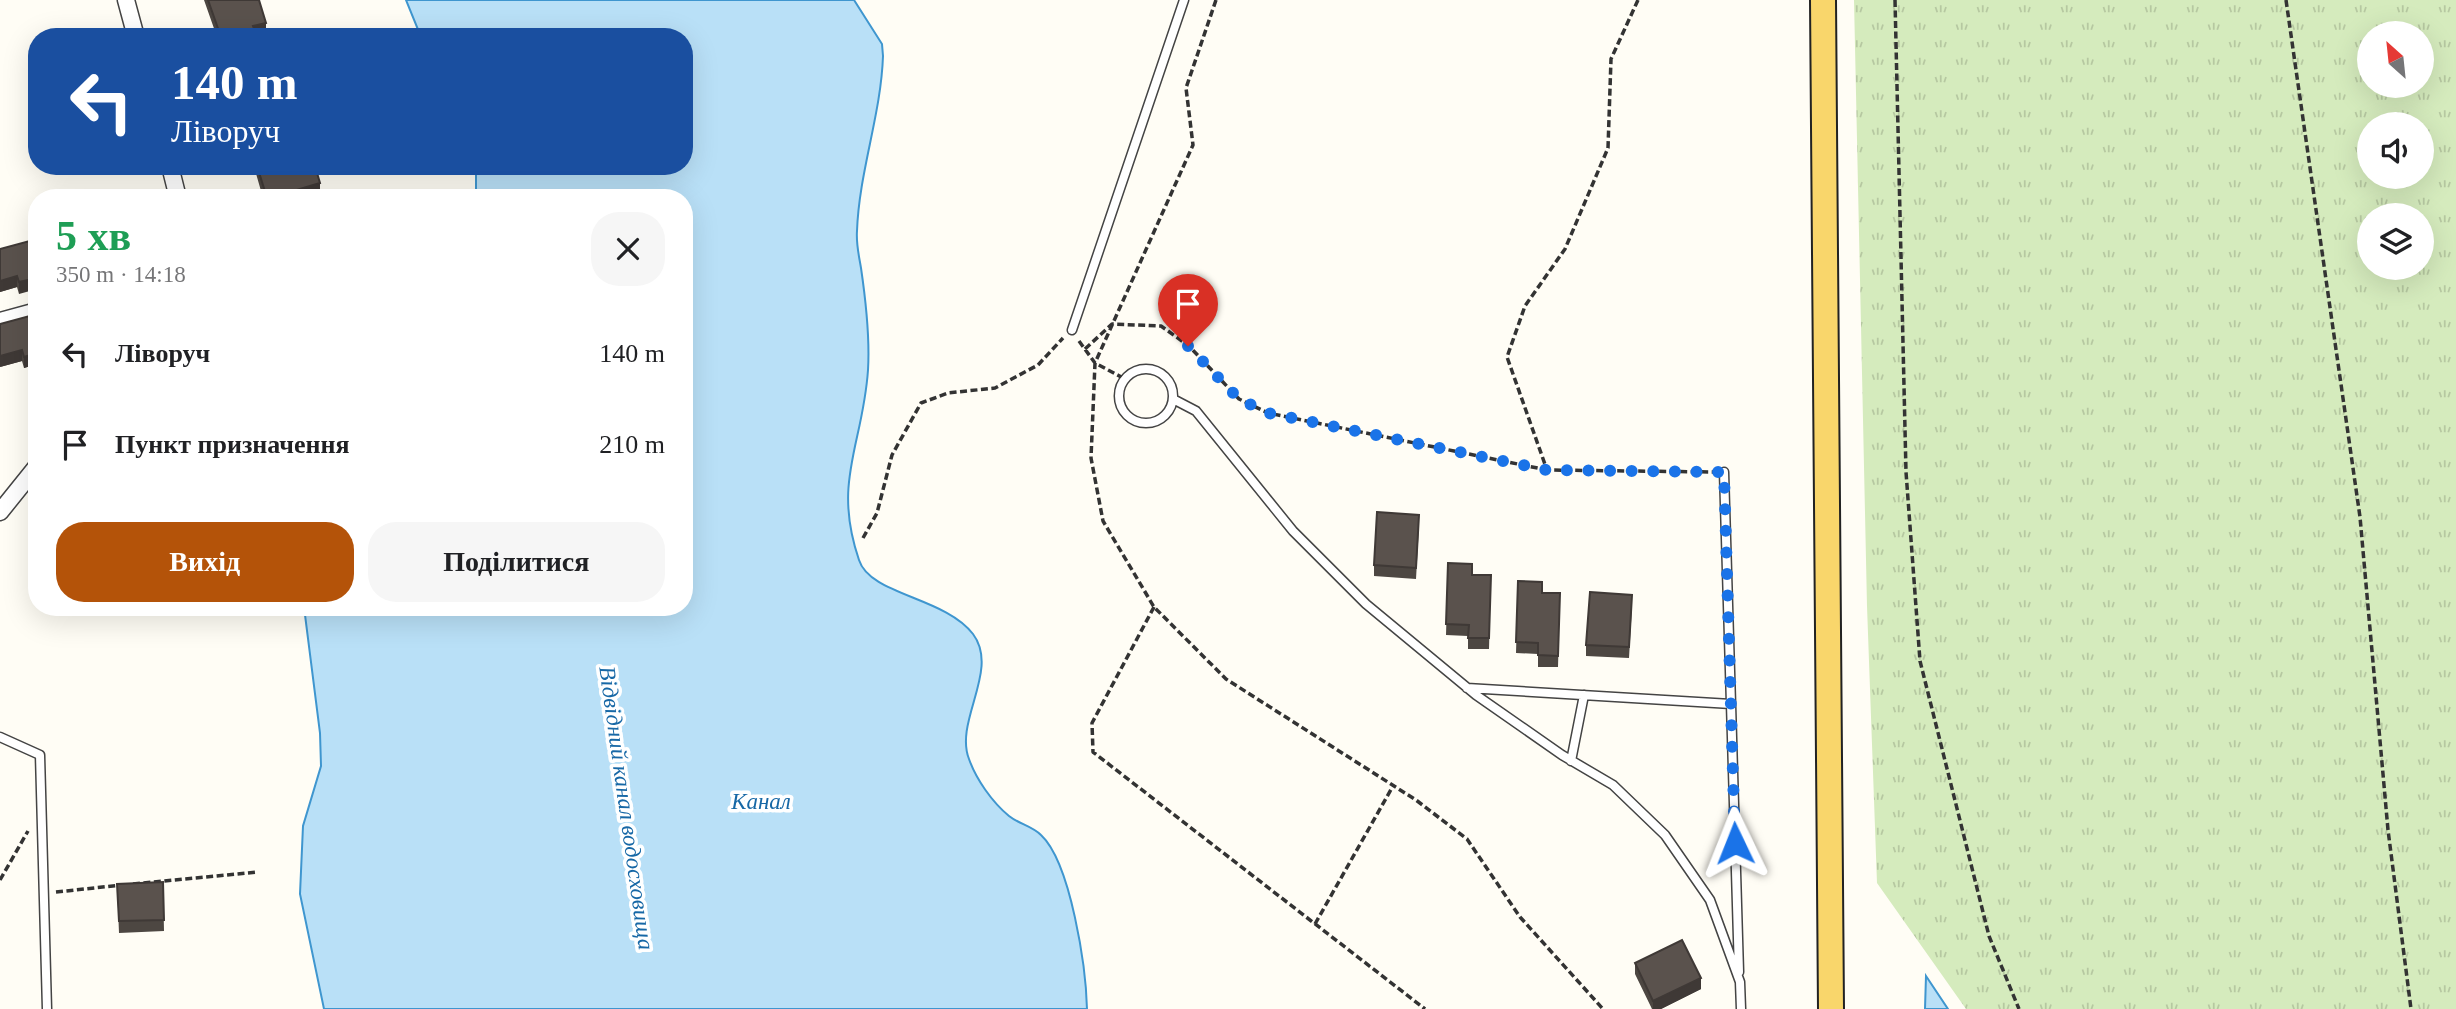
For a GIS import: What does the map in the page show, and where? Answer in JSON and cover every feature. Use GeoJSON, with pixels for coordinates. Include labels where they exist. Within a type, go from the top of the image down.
{"type":"FeatureCollection","features":[{"type":"Feature","properties":{"kind":"main road"},"geometry":{"type":"LineString","coordinates":[[1823,0],[1831,1009]]}},
{"type":"Feature","properties":{"kind":"street"},"geometry":{"type":"LineString","coordinates":[[126,0],[134,28]]}},
{"type":"Feature","properties":{"kind":"street"},"geometry":{"type":"LineString","coordinates":[[0,321],[28,313]]}},
{"type":"Feature","properties":{"kind":"street"},"geometry":{"type":"LineString","coordinates":[[0,512],[28,477]]}},
{"type":"Feature","properties":{"kind":"lane"},"geometry":{"type":"LineString","coordinates":[[1072,330],[1184,0]]}},
{"type":"Feature","properties":{"kind":"lane"},"geometry":{"type":"LineString","coordinates":[[1139,370],[1156,371],[1169,382],[1173,399],[1165,416],[1158,421],[1140,423],[1131,419],[1120,405],[1118,396],[1125,379],[1139,370]]}},
{"type":"Feature","properties":{"kind":"lane"},"geometry":{"type":"LineString","coordinates":[[1173,399],[1196,411],[1293,531],[1357,595],[1467,688],[1571,761],[1613,785],[1665,835],[1710,900],[1740,982]]}},
{"type":"Feature","properties":{"kind":"lane"},"geometry":{"type":"LineString","coordinates":[[1724,472],[1741,1009]]}},
{"type":"Feature","properties":{"kind":"lane"},"geometry":{"type":"LineString","coordinates":[[1467,688],[1731,704]]}},
{"type":"Feature","properties":{"kind":"lane"},"geometry":{"type":"LineString","coordinates":[[1571,761],[1584,695]]}},
{"type":"Feature","properties":{"kind":"lane"},"geometry":{"type":"LineString","coordinates":[[0,737],[40,755],[47,1009]]}},
{"type":"Feature","properties":{"kind":"path"},"geometry":{"type":"LineString","coordinates":[[1216,0],[1186,88],[1193,145],[1095,363],[1091,458],[1103,521],[1154,607],[1226,679],[1394,786],[1467,839],[1520,917],[1603,1009]]}},
{"type":"Feature","properties":{"kind":"path"},"geometry":{"type":"LineString","coordinates":[[1547,470],[1507,357],[1525,306],[1565,248],[1608,148],[1611,59],[1638,0]]}},
{"type":"Feature","properties":{"kind":"path"},"geometry":{"type":"LineString","coordinates":[[1895,0],[1906,472],[1920,661],[1989,936],[2019,1009]]}},
{"type":"Feature","properties":{"kind":"path"},"geometry":{"type":"LineString","coordinates":[[2286,0],[2360,517],[2388,830],[2411,1009]]}},
{"type":"Feature","properties":{"kind":"path"},"geometry":{"type":"LineString","coordinates":[[1085,349],[1112,324],[1161,326],[1188,346],[1239,399],[1268,413],[1547,470],[1724,472]]}},
{"type":"Feature","properties":{"kind":"path"},"geometry":{"type":"LineString","coordinates":[[863,538],[877,513],[892,455],[921,403],[948,393],[995,388],[1038,365],[1072,330],[1095,363],[1125,379]]}},
{"type":"Feature","properties":{"kind":"path"},"geometry":{"type":"LineString","coordinates":[[1154,607],[1092,723],[1093,752],[1425,1009]]}},
{"type":"Feature","properties":{"kind":"path"},"geometry":{"type":"LineString","coordinates":[[1315,924],[1394,786]]}},
{"type":"Feature","properties":{"kind":"path"},"geometry":{"type":"LineString","coordinates":[[0,880],[41,808]]}},
{"type":"Feature","properties":{"kind":"path"},"geometry":{"type":"LineString","coordinates":[[44,893],[258,872]]}},
{"type":"Feature","properties":{"kind":"path"},"geometry":{"type":"LineString","coordinates":[[1417,1003],[1417,1009]]}},
{"type":"Feature","properties":{"kind":"green space"},"geometry":{"type":"Polygon","coordinates":[[[1854,0],[2456,0],[2456,1009],[1966,1009],[1877,883],[1867,606],[1854,0]]]}},
{"type":"Feature","properties":{"kind":"water","name":"Канал"},"geometry":{"type":"Polygon","coordinates":[[[406,0],[854,0],[882,44],[883,56],[857,231],[867,319],[868,370],[849,485],[851,532],[859,560],[866,572],[893,589],[961,622],[973,634],[980,648],[980,679],[967,728],[969,759],[991,797],[1013,819],[1041,835],[1052,849],[1061,868],[1080,943],[1087,1009],[324,1009],[300,894],[303,826],[321,766],[320,733],[305,616],[693,616],[693,189],[476,189],[476,175],[693,175],[693,28],[417,28],[406,0]]]}},
{"type":"Feature","properties":{"kind":"water"},"geometry":{"type":"Polygon","coordinates":[[[1926,976],[1948,1009],[1925,1009],[1926,976]]]}},
{"type":"Feature","properties":{"kind":"building"},"geometry":{"type":"Polygon","coordinates":[[[208,0],[259,0],[266,23],[253,26],[254,28],[218,28],[208,0]]]}},
{"type":"Feature","properties":{"kind":"building"},"geometry":{"type":"Polygon","coordinates":[[[260,175],[318,175],[320,183],[300,189],[264,189],[260,175]]]}},
{"type":"Feature","properties":{"kind":"building"},"geometry":{"type":"Polygon","coordinates":[[[28,241],[28,280],[19,282],[17,276],[0,281],[0,249],[28,241]]]}},
{"type":"Feature","properties":{"kind":"building"},"geometry":{"type":"Polygon","coordinates":[[[28,316],[28,356],[24,357],[22,350],[0,356],[0,324],[28,316]]]}},
{"type":"Feature","properties":{"kind":"building"},"geometry":{"type":"Polygon","coordinates":[[[1377,512],[1419,515],[1416,568],[1374,565],[1377,512]]]}},
{"type":"Feature","properties":{"kind":"building"},"geometry":{"type":"Polygon","coordinates":[[[1448,563],[1472,564],[1472,575],[1491,575],[1489,638],[1468,638],[1469,625],[1446,624],[1448,563]]]}},
{"type":"Feature","properties":{"kind":"building"},"geometry":{"type":"Polygon","coordinates":[[[1518,581],[1542,582],[1542,593],[1560,593],[1558,656],[1538,655],[1538,643],[1516,642],[1518,581]]]}},
{"type":"Feature","properties":{"kind":"building"},"geometry":{"type":"Polygon","coordinates":[[[1590,592],[1632,595],[1629,647],[1586,645],[1590,592]]]}},
{"type":"Feature","properties":{"kind":"building"},"geometry":{"type":"Polygon","coordinates":[[[163,882],[164,920],[119,921],[117,884],[163,882]]]}},
{"type":"Feature","properties":{"kind":"building"},"geometry":{"type":"Polygon","coordinates":[[[1682,940],[1701,978],[1653,1001],[1635,963],[1682,940]]]}},
{"type":"Feature","properties":{"kind":"route"},"geometry":{"type":"LineString","coordinates":[[1188,346],[1239,399],[1268,413],[1547,470],[1724,472],[1735,843]]}},
{"type":"Feature","properties":{"kind":"water label","name":"Відвідний канал водосховища"},"geometry":{"type":"Point","coordinates":[627,808]}}]}
